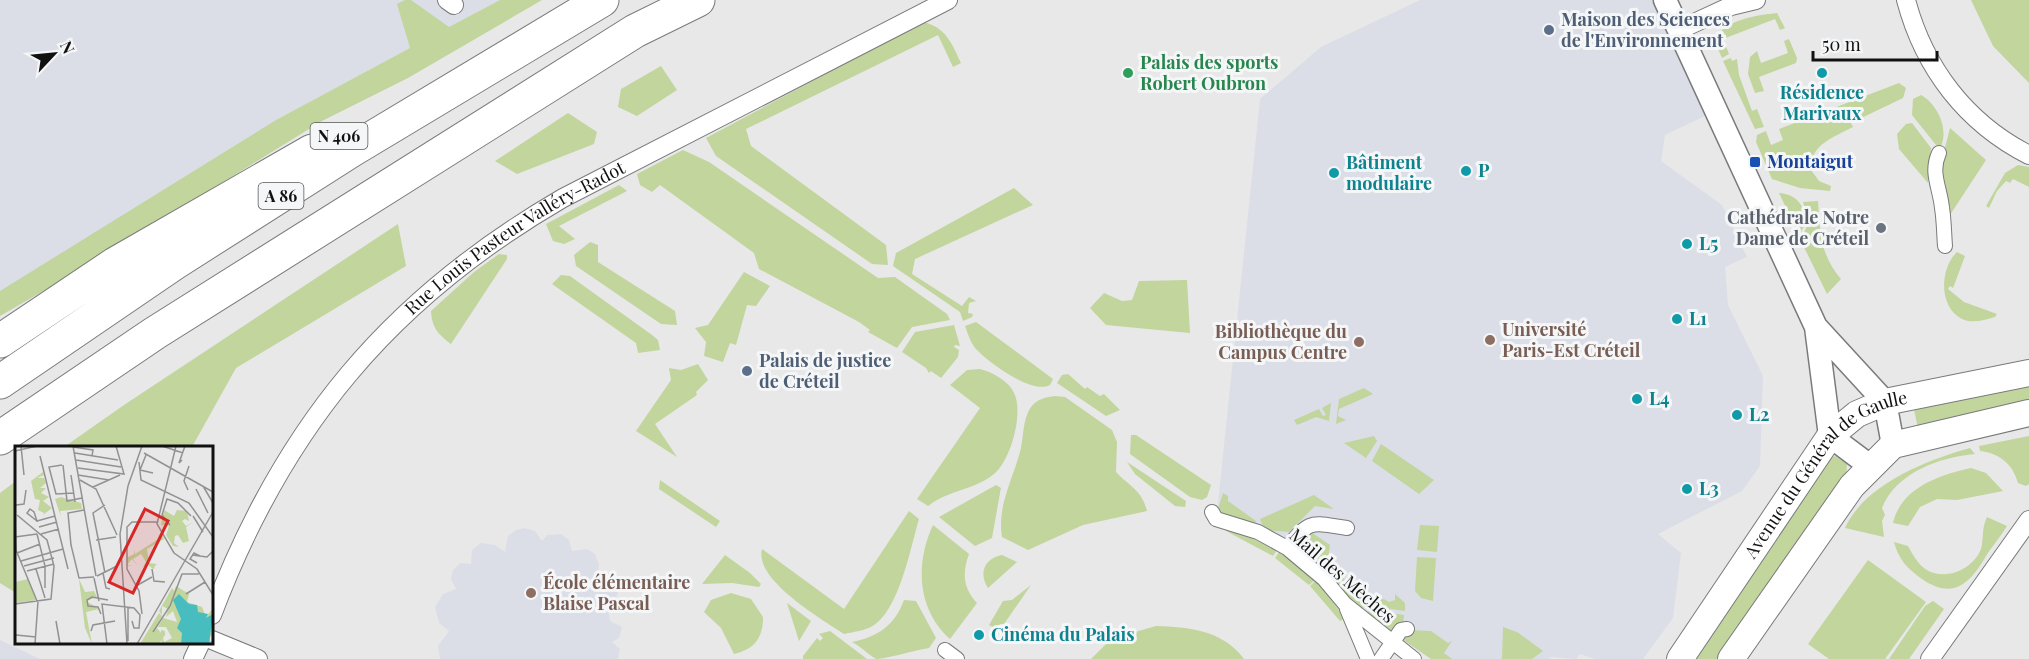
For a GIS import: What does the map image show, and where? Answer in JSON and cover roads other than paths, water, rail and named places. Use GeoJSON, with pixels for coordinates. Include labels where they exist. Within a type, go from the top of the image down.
{"type":"FeatureCollection","features":[{"type":"Feature","properties":{"kind":"highway","name":"A 86"},"geometry":{"type":"LineString","coordinates":[[0,382],[173,264],[352,150],[602,0]]}},
{"type":"Feature","properties":{"kind":"highway","name":"A 86"},"geometry":{"type":"LineString","coordinates":[[0,438],[155,333],[635,31],[698,0]]}},
{"type":"Feature","properties":{"kind":"highway","name":"N 406"},"geometry":{"type":"LineString","coordinates":[[0,341],[115,264],[489,50],[530,27],[556,19],[567,19]]}},
{"type":"Feature","properties":{"kind":"main road","name":"Avenue du Général de Gaulle"},"geometry":{"type":"LineString","coordinates":[[1680,659],[1830,436],[1857,414],[1885,402],[2029,373]]}},
{"type":"Feature","properties":{"kind":"main road","name":"Avenue du Général de Gaulle"},"geometry":{"type":"LineString","coordinates":[[1731,659],[1852,486],[1893,445],[2029,413]]}},
{"type":"Feature","properties":{"kind":"street","name":"Rue Louis Pasteur Valléry-Radot"},"geometry":{"type":"LineString","coordinates":[[213,613],[250,522],[290,452],[322,405],[370,347],[442,281],[508,231],[563,198],[948,0]]}},
{"type":"Feature","properties":{"kind":"street"},"geometry":{"type":"LineString","coordinates":[[1665,0],[1816,327],[1830,436],[1870,466]]}},
{"type":"Feature","properties":{"kind":"street"},"geometry":{"type":"LineString","coordinates":[[1679,30],[1731,6],[1756,0]]}},
{"type":"Feature","properties":{"kind":"street"},"geometry":{"type":"LineString","coordinates":[[1906,0],[1924,50],[1949,90],[1986,128],[2029,155]]}},
{"type":"Feature","properties":{"kind":"street"},"geometry":{"type":"LineString","coordinates":[[1940,153],[1934,164],[1942,206],[1945,246]]}},
{"type":"Feature","properties":{"kind":"street"},"geometry":{"type":"LineString","coordinates":[[1816,327],[1885,402],[1893,445]]}},
{"type":"Feature","properties":{"kind":"street","name":"Mail des Mèches"},"geometry":{"type":"LineString","coordinates":[[1212,512],[1216,519],[1258,532],[1287,548],[1324,579],[1345,604],[1414,659]]}},
{"type":"Feature","properties":{"kind":"street"},"geometry":{"type":"LineString","coordinates":[[1930,659],[2029,520]]}},
{"type":"Feature","properties":{"kind":"street"},"geometry":{"type":"LineString","coordinates":[[1287,548],[1301,529],[1313,523],[1347,528]]}},
{"type":"Feature","properties":{"kind":"street"},"geometry":{"type":"LineString","coordinates":[[1345,604],[1368,659]]}},
{"type":"Feature","properties":{"kind":"street"},"geometry":{"type":"LineString","coordinates":[[1381,659],[1401,630],[1407,628]]}},
{"type":"Feature","properties":{"kind":"street"},"geometry":{"type":"LineString","coordinates":[[213,640],[258,659]]}},
{"type":"Feature","properties":{"kind":"street"},"geometry":{"type":"LineString","coordinates":[[193,659],[200,644]]}},
{"type":"Feature","properties":{"kind":"street"},"geometry":{"type":"LineString","coordinates":[[945,650],[957,659]]}},
{"type":"Feature","properties":{"kind":"place","name":"Maison des Sciences de l'Environnement"},"geometry":{"type":"Point","coordinates":[1549,30]}},
{"type":"Feature","properties":{"kind":"place","name":"Palais des sports Robert Oubron"},"geometry":{"type":"Point","coordinates":[1128,73]}},
{"type":"Feature","properties":{"kind":"place","name":"Résidence Marivaux"},"geometry":{"type":"Point","coordinates":[1822,73]}},
{"type":"Feature","properties":{"kind":"place","name":"Montaigut"},"geometry":{"type":"Point","coordinates":[1755,162]}},
{"type":"Feature","properties":{"kind":"place","name":"P"},"geometry":{"type":"Point","coordinates":[1466,171]}},
{"type":"Feature","properties":{"kind":"place","name":"Bâtiment modulaire"},"geometry":{"type":"Point","coordinates":[1334,173]}},
{"type":"Feature","properties":{"kind":"place","name":"Cathédrale Notre Dame de Créteil"},"geometry":{"type":"Point","coordinates":[1881,228]}},
{"type":"Feature","properties":{"kind":"place","name":"L5"},"geometry":{"type":"Point","coordinates":[1687,244]}},
{"type":"Feature","properties":{"kind":"place","name":"L1"},"geometry":{"type":"Point","coordinates":[1677,319]}},
{"type":"Feature","properties":{"kind":"place","name":"Université Paris-Est Créteil"},"geometry":{"type":"Point","coordinates":[1490,340]}},
{"type":"Feature","properties":{"kind":"place","name":"Bibliothèque du Campus Centre"},"geometry":{"type":"Point","coordinates":[1359,342]}},
{"type":"Feature","properties":{"kind":"place","name":"Palais de justice de Créteil"},"geometry":{"type":"Point","coordinates":[747,371]}},
{"type":"Feature","properties":{"kind":"place","name":"L4"},"geometry":{"type":"Point","coordinates":[1637,399]}},
{"type":"Feature","properties":{"kind":"place","name":"L2"},"geometry":{"type":"Point","coordinates":[1737,415]}},
{"type":"Feature","properties":{"kind":"place","name":"L3"},"geometry":{"type":"Point","coordinates":[1687,489]}},
{"type":"Feature","properties":{"kind":"place","name":"École élémentaire Blaise Pascal"},"geometry":{"type":"Point","coordinates":[531,593]}},
{"type":"Feature","properties":{"kind":"place","name":"Cinéma du Palais"},"geometry":{"type":"Point","coordinates":[979,635]}}]}
